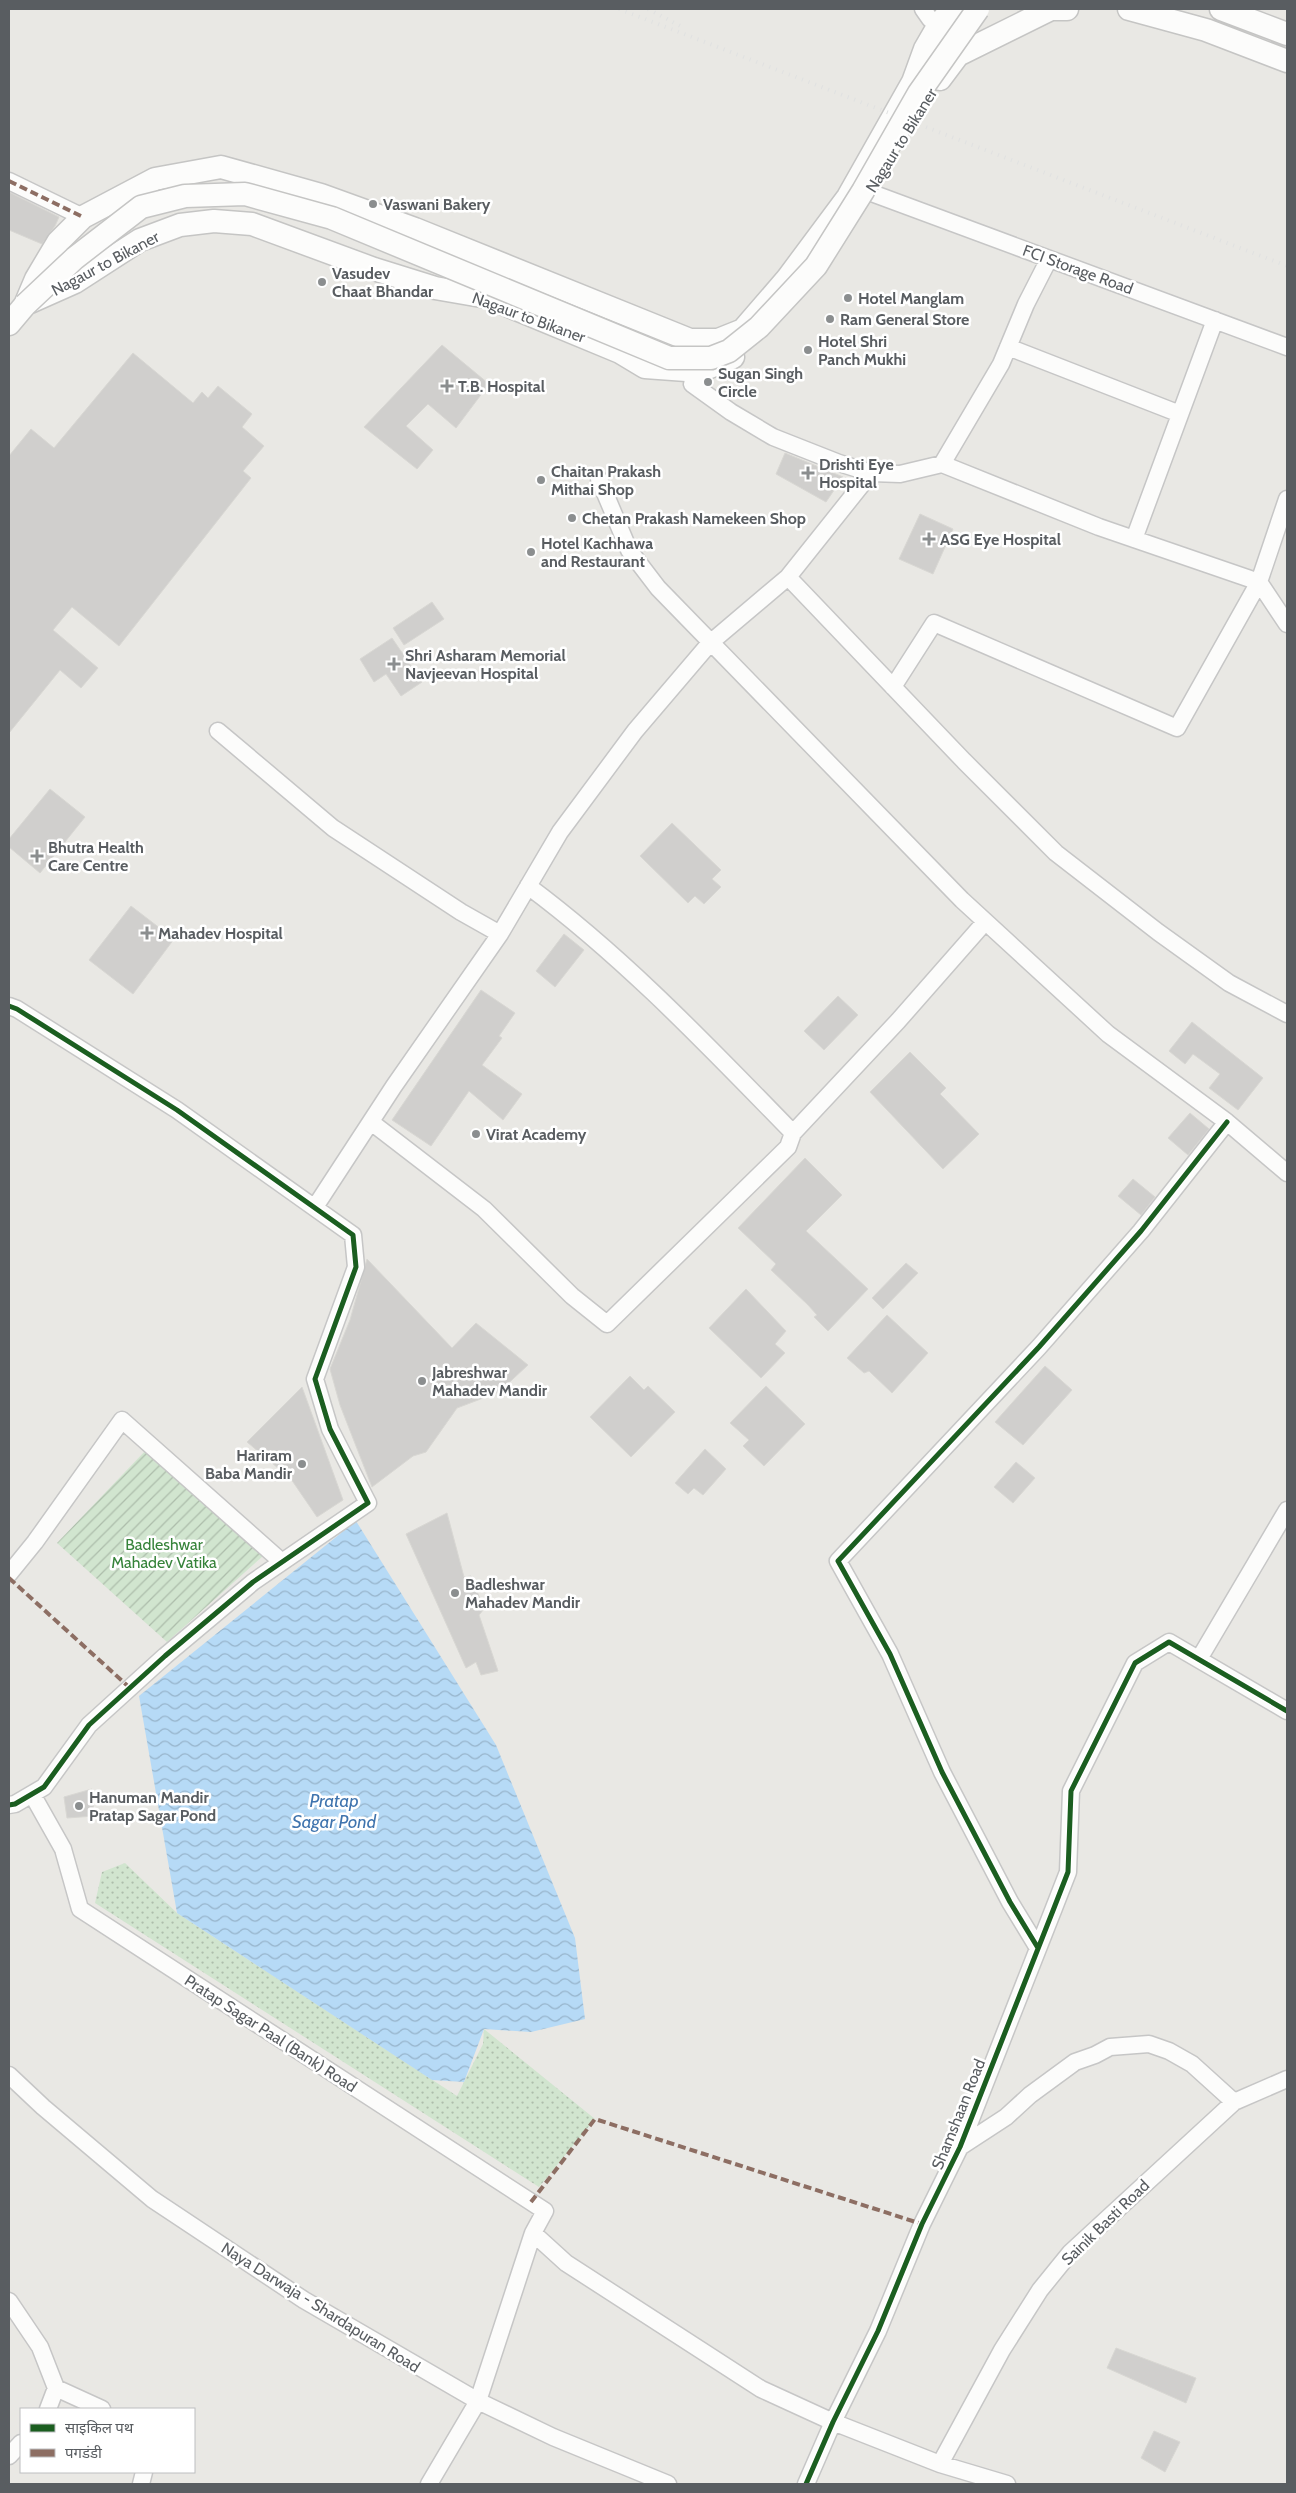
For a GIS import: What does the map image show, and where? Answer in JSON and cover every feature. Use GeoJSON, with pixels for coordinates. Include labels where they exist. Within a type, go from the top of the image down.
{"type":"FeatureCollection","features":[{"type":"Feature","properties":{"kind":"main road"},"geometry":{"type":"LineString","coordinates":[[9,324],[25,305],[75,258],[141,207],[185,196],[245,194],[332,218],[650,352],[669,358],[711,358],[729,352],[759,327],[816,266],[863,191],[919,93],[978,9]]}},
{"type":"Feature","properties":{"kind":"main road","name":"Nagaur to Bikaner"},"geometry":{"type":"LineString","coordinates":[[25,305],[75,282],[140,240],[180,225],[214,221],[233,222],[252,224],[374,269],[435,288],[487,298],[620,352],[645,368],[700,371],[735,356],[766,332],[793,304],[817,274],[869,192],[920,105],[958,56],[1051,9],[1067,9]]}},
{"type":"Feature","properties":{"kind":"main road"},"geometry":{"type":"LineString","coordinates":[[1129,9],[1206,30],[1287,62]]}},
{"type":"Feature","properties":{"kind":"main road"},"geometry":{"type":"LineString","coordinates":[[1221,9],[1287,34]]}},
{"type":"Feature","properties":{"kind":"main road","name":"Nagaur to Bikaner"},"geometry":{"type":"LineString","coordinates":[[25,305],[36,279],[58,242],[83,217],[154,179],[221,167],[322,195],[690,340],[718,340],[743,330],[787,279],[848,197],[913,82],[938,14]]}},
{"type":"Feature","properties":{"kind":"street"},"geometry":{"type":"LineString","coordinates":[[9,181],[83,217]]}},
{"type":"Feature","properties":{"kind":"street","name":"FCI Storage Road"},"geometry":{"type":"LineString","coordinates":[[869,192],[1287,347]]}},
{"type":"Feature","properties":{"kind":"street"},"geometry":{"type":"LineString","coordinates":[[942,464],[1001,364],[1026,304],[1049,259]]}},
{"type":"Feature","properties":{"kind":"street"},"geometry":{"type":"LineString","coordinates":[[1134,539],[1214,320]]}},
{"type":"Feature","properties":{"kind":"street"},"geometry":{"type":"LineString","coordinates":[[1008,347],[1180,414]]}},
{"type":"Feature","properties":{"kind":"street"},"geometry":{"type":"LineString","coordinates":[[692,384],[731,412],[772,437],[871,473],[900,474],[942,464],[1134,539],[1259,582],[1287,624]]}},
{"type":"Feature","properties":{"kind":"street"},"geometry":{"type":"LineString","coordinates":[[315,1207],[500,934],[560,832],[635,731],[710,644],[788,577],[871,473]]}},
{"type":"Feature","properties":{"kind":"street"},"geometry":{"type":"LineString","coordinates":[[599,479],[629,550],[658,588],[710,644],[962,900],[1108,1034],[1227,1122],[1287,1174]]}},
{"type":"Feature","properties":{"kind":"street"},"geometry":{"type":"LineString","coordinates":[[893,687],[934,624],[1177,728],[1259,582],[1287,500]]}},
{"type":"Feature","properties":{"kind":"street"},"geometry":{"type":"LineString","coordinates":[[788,577],[1056,853],[1158,932],[1229,983],[1287,1014]]}},
{"type":"Feature","properties":{"kind":"street"},"geometry":{"type":"LineString","coordinates":[[218,731],[333,828],[461,912],[500,934]]}},
{"type":"Feature","properties":{"kind":"street"},"geometry":{"type":"LineString","coordinates":[[528,886],[559,909],[633,973],[793,1132]]}},
{"type":"Feature","properties":{"kind":"street"},"geometry":{"type":"LineString","coordinates":[[371,1122],[484,1209],[572,1296],[607,1324],[788,1147],[793,1132],[872,1050],[985,922]]}},
{"type":"Feature","properties":{"kind":"street"},"geometry":{"type":"LineString","coordinates":[[9,1006],[107,1064],[168,1104],[353,1235],[356,1267],[315,1379],[330,1429],[368,1504],[253,1582],[165,1656],[89,1725],[44,1787],[9,1805]]}},
{"type":"Feature","properties":{"kind":"street"},"geometry":{"type":"LineString","coordinates":[[1038,1948],[1010,1902],[942,1772],[890,1654],[838,1560],[1045,1340],[1142,1231],[1227,1122]]}},
{"type":"Feature","properties":{"kind":"street"},"geometry":{"type":"LineString","coordinates":[[9,1574],[35,1542],[122,1420],[282,1562]]}},
{"type":"Feature","properties":{"kind":"street"},"geometry":{"type":"LineString","coordinates":[[1287,1510],[1199,1659],[1287,1711]]}},
{"type":"Feature","properties":{"kind":"street","name":"Shamshaan Road"},"geometry":{"type":"LineString","coordinates":[[806,2484],[832,2422],[878,2331],[922,2224],[960,2147],[1068,1872],[1071,1790],[1135,1662],[1169,1642],[1199,1659]]}},
{"type":"Feature","properties":{"kind":"street","name":"Pratap Sagar Paal (Bank) Road"},"geometry":{"type":"LineString","coordinates":[[32,1794],[63,1849],[80,1909],[545,2211],[533,2233]]}},
{"type":"Feature","properties":{"kind":"street"},"geometry":{"type":"LineString","coordinates":[[960,2147],[1006,2117],[1030,2095],[1075,2062],[1110,2047],[1149,2044],[1169,2051],[1192,2064],[1234,2102]]}},
{"type":"Feature","properties":{"kind":"street","name":"Naya Darwaja - Shardapuran Road"},"geometry":{"type":"LineString","coordinates":[[9,2075],[42,2107],[152,2199],[304,2300],[478,2401],[553,2437],[668,2484]]}},
{"type":"Feature","properties":{"kind":"street","name":"Sainik Basti Road"},"geometry":{"type":"LineString","coordinates":[[940,2464],[1002,2350],[1040,2290],[1084,2238],[1234,2102],[1287,2080]]}},
{"type":"Feature","properties":{"kind":"street"},"geometry":{"type":"LineString","coordinates":[[429,2484],[478,2401],[533,2233],[566,2264],[761,2389],[832,2422],[940,2464],[1007,2484]]}},
{"type":"Feature","properties":{"kind":"street"},"geometry":{"type":"LineString","coordinates":[[9,2301],[40,2348],[56,2388],[48,2408]]}},
{"type":"Feature","properties":{"kind":"street"},"geometry":{"type":"LineString","coordinates":[[56,2388],[100,2408]]}},
{"type":"Feature","properties":{"kind":"street"},"geometry":{"type":"LineString","coordinates":[[9,2456],[20,2445]]}},
{"type":"Feature","properties":{"kind":"green space","name":"Badleshwar Mahadev Vatika"},"geometry":{"type":"Polygon","coordinates":[[[146,1450],[263,1556],[167,1642],[57,1543],[146,1450]]]}},
{"type":"Feature","properties":{"kind":"green space"},"geometry":{"type":"Polygon","coordinates":[[[125,1863],[177,1913],[457,2096],[483,2044],[484,2029],[595,2119],[539,2187],[95,1903],[102,1872],[125,1863]]]}},
{"type":"Feature","properties":{"kind":"water","name":"Pratap Sagar Pond"},"geometry":{"type":"Polygon","coordinates":[[[356,1521],[496,1745],[575,1938],[585,2019],[531,2032],[484,2029],[464,2082],[432,2080],[177,1913],[139,1696],[356,1521]]]}},
{"type":"Feature","properties":{"kind":"building"},"geometry":{"type":"Polygon","coordinates":[[[9,192],[59,217],[42,244],[9,230],[9,192]]]}},
{"type":"Feature","properties":{"kind":"building"},"geometry":{"type":"Polygon","coordinates":[[[442,345],[489,384],[456,428],[428,404],[406,426],[433,450],[417,469],[364,427],[442,345]]]}},
{"type":"Feature","properties":{"kind":"building"},"geometry":{"type":"Polygon","coordinates":[[[133,353],[193,403],[202,392],[208,398],[218,386],[252,414],[242,427],[264,446],[243,471],[251,478],[119,646],[72,607],[53,630],[98,668],[81,688],[60,670],[9,733],[9,456],[31,429],[54,448],[133,353]]]}},
{"type":"Feature","properties":{"kind":"building"},"geometry":{"type":"Polygon","coordinates":[[[785,453],[843,477],[826,502],[776,474],[785,453]]]}},
{"type":"Feature","properties":{"kind":"building"},"geometry":{"type":"Polygon","coordinates":[[[920,514],[953,529],[933,574],[899,559],[920,514]]]}},
{"type":"Feature","properties":{"kind":"building"},"geometry":{"type":"Polygon","coordinates":[[[432,602],[444,619],[404,645],[393,628],[432,602]]]}},
{"type":"Feature","properties":{"kind":"building"},"geometry":{"type":"Polygon","coordinates":[[[392,638],[422,682],[401,696],[386,674],[374,682],[360,659],[392,638]]]}},
{"type":"Feature","properties":{"kind":"building"},"geometry":{"type":"Polygon","coordinates":[[[50,789],[85,817],[40,873],[9,847],[9,839],[50,789]]]}},
{"type":"Feature","properties":{"kind":"building"},"geometry":{"type":"Polygon","coordinates":[[[672,823],[721,870],[712,879],[721,887],[704,904],[695,896],[688,903],[640,856],[672,823]]]}},
{"type":"Feature","properties":{"kind":"building"},"geometry":{"type":"Polygon","coordinates":[[[131,906],[174,939],[133,994],[89,960],[131,906]]]}},
{"type":"Feature","properties":{"kind":"building"},"geometry":{"type":"Polygon","coordinates":[[[564,934],[584,950],[555,987],[536,971],[564,934]]]}},
{"type":"Feature","properties":{"kind":"building"},"geometry":{"type":"Polygon","coordinates":[[[481,990],[515,1013],[499,1036],[502,1038],[482,1065],[522,1094],[503,1120],[469,1091],[431,1146],[392,1120],[481,990]]]}},
{"type":"Feature","properties":{"kind":"building"},"geometry":{"type":"Polygon","coordinates":[[[838,996],[858,1015],[824,1050],[804,1031],[838,996]]]}},
{"type":"Feature","properties":{"kind":"building"},"geometry":{"type":"Polygon","coordinates":[[[1192,1022],[1263,1078],[1238,1110],[1209,1088],[1220,1074],[1193,1054],[1185,1064],[1169,1051],[1192,1022]]]}},
{"type":"Feature","properties":{"kind":"building"},"geometry":{"type":"Polygon","coordinates":[[[910,1052],[946,1088],[940,1094],[979,1134],[943,1169],[870,1092],[910,1052]]]}},
{"type":"Feature","properties":{"kind":"building"},"geometry":{"type":"Polygon","coordinates":[[[1190,1113],[1209,1129],[1188,1155],[1168,1138],[1190,1113]]]}},
{"type":"Feature","properties":{"kind":"building"},"geometry":{"type":"Polygon","coordinates":[[[805,1158],[842,1195],[806,1231],[868,1289],[828,1331],[814,1317],[817,1315],[808,1305],[771,1270],[776,1264],[738,1228],[805,1158]]]}},
{"type":"Feature","properties":{"kind":"building"},"geometry":{"type":"Polygon","coordinates":[[[1133,1179],[1155,1197],[1141,1215],[1118,1196],[1133,1179]]]}},
{"type":"Feature","properties":{"kind":"building","name":"Jabreshwar Mahadev Mandir"},"geometry":{"type":"Polygon","coordinates":[[[367,1259],[452,1348],[476,1323],[528,1365],[499,1392],[457,1408],[426,1452],[413,1456],[372,1487],[340,1405],[330,1369],[350,1320],[367,1259]]]}},
{"type":"Feature","properties":{"kind":"building"},"geometry":{"type":"Polygon","coordinates":[[[906,1263],[918,1273],[883,1309],[872,1298],[906,1263]]]}},
{"type":"Feature","properties":{"kind":"building"},"geometry":{"type":"Polygon","coordinates":[[[746,1289],[786,1331],[775,1344],[785,1353],[761,1378],[709,1328],[746,1289]]]}},
{"type":"Feature","properties":{"kind":"building"},"geometry":{"type":"Polygon","coordinates":[[[887,1315],[928,1353],[892,1393],[869,1371],[864,1373],[847,1358],[887,1315]]]}},
{"type":"Feature","properties":{"kind":"building"},"geometry":{"type":"Polygon","coordinates":[[[1045,1366],[1072,1390],[1023,1445],[995,1422],[1045,1366]]]}},
{"type":"Feature","properties":{"kind":"building"},"geometry":{"type":"Polygon","coordinates":[[[630,1376],[644,1390],[648,1386],[675,1412],[631,1457],[590,1417],[630,1376]]]}},
{"type":"Feature","properties":{"kind":"building"},"geometry":{"type":"Polygon","coordinates":[[[766,1386],[805,1424],[764,1466],[743,1446],[749,1440],[730,1423],[766,1386]]]}},
{"type":"Feature","properties":{"kind":"building","name":"Hariram Baba Mandir"},"geometry":{"type":"Polygon","coordinates":[[[302,1387],[343,1500],[317,1517],[291,1479],[247,1442],[302,1387]]]}},
{"type":"Feature","properties":{"kind":"building"},"geometry":{"type":"Polygon","coordinates":[[[705,1449],[726,1469],[703,1495],[694,1488],[688,1494],[675,1483],[705,1449]]]}},
{"type":"Feature","properties":{"kind":"building"},"geometry":{"type":"Polygon","coordinates":[[[1016,1462],[1035,1478],[1013,1503],[994,1487],[1016,1462]]]}},
{"type":"Feature","properties":{"kind":"building","name":"Badleshwar Mahadev Mandir"},"geometry":{"type":"Polygon","coordinates":[[[447,1513],[464,1577],[471,1576],[484,1609],[479,1615],[498,1671],[481,1675],[476,1662],[466,1668],[406,1534],[447,1513]]]}},
{"type":"Feature","properties":{"kind":"building","name":"Hanuman Mandir Pratap Sagar Pond"},"geometry":{"type":"Polygon","coordinates":[[[92,1789],[94,1816],[67,1818],[64,1797],[92,1789]]]}},
{"type":"Feature","properties":{"kind":"building"},"geometry":{"type":"Polygon","coordinates":[[[1116,2348],[1196,2378],[1186,2403],[1107,2368],[1116,2348]]]}},
{"type":"Feature","properties":{"kind":"building"},"geometry":{"type":"Polygon","coordinates":[[[1154,2431],[1180,2442],[1165,2472],[1141,2458],[1154,2431]]]}},
{"type":"Feature","properties":{"kind":"railway"},"geometry":{"type":"LineString","coordinates":[[619,9],[1287,266]]}},
{"type":"Feature","properties":{"kind":"railway"},"geometry":{"type":"LineString","coordinates":[[648,9],[684,28]]}},
{"type":"Feature","properties":{"kind":"marked path"},"geometry":{"type":"LineString","coordinates":[[9,181],[83,217]]}},
{"type":"Feature","properties":{"kind":"marked path"},"geometry":{"type":"LineString","coordinates":[[9,1578],[130,1688]]}},
{"type":"Feature","properties":{"kind":"marked path"},"geometry":{"type":"LineString","coordinates":[[531,2202],[595,2119],[922,2224]]}},
{"type":"Feature","properties":{"kind":"cycle path"},"geometry":{"type":"LineString","coordinates":[[9,1006],[17,1009],[177,1110],[353,1235],[356,1267],[315,1379],[330,1429],[368,1503],[253,1582],[165,1656],[89,1725],[44,1787],[15,1804],[9,1805]]}},
{"type":"Feature","properties":{"kind":"cycle path"},"geometry":{"type":"LineString","coordinates":[[1038,1948],[1010,1902],[942,1772],[890,1654],[838,1561],[1039,1347],[1141,1231],[1227,1122]]}},
{"type":"Feature","properties":{"kind":"cycle path"},"geometry":{"type":"LineString","coordinates":[[806,2484],[833,2422],[878,2331],[922,2224],[960,2147],[1068,1872],[1071,1791],[1135,1663],[1169,1642],[1287,1711]]}},
{"type":"Feature","properties":{"kind":"place","name":"Vaswani Bakery"},"geometry":{"type":"Point","coordinates":[373,204]}},
{"type":"Feature","properties":{"kind":"place","name":"Vasudev Chaat Bhandar"},"geometry":{"type":"Point","coordinates":[322,282]}},
{"type":"Feature","properties":{"kind":"place","name":"Hotel Manglam"},"geometry":{"type":"Point","coordinates":[848,298]}},
{"type":"Feature","properties":{"kind":"place","name":"Ram General Store"},"geometry":{"type":"Point","coordinates":[830,319]}},
{"type":"Feature","properties":{"kind":"place","name":"Hotel Shri Panch Mukhi"},"geometry":{"type":"Point","coordinates":[808,350]}},
{"type":"Feature","properties":{"kind":"place","name":"Sugan Singh Circle"},"geometry":{"type":"Point","coordinates":[708,382]}},
{"type":"Feature","properties":{"kind":"place","name":"T.B. Hospital"},"geometry":{"type":"Point","coordinates":[447,386]}},
{"type":"Feature","properties":{"kind":"place","name":"Drishti Eye Hospital"},"geometry":{"type":"Point","coordinates":[808,473]}},
{"type":"Feature","properties":{"kind":"place","name":"Chaitan Prakash Mithai Shop"},"geometry":{"type":"Point","coordinates":[541,480]}},
{"type":"Feature","properties":{"kind":"place","name":"Chetan Prakash Namekeen Shop"},"geometry":{"type":"Point","coordinates":[572,518]}},
{"type":"Feature","properties":{"kind":"place","name":"ASG Eye Hospital"},"geometry":{"type":"Point","coordinates":[929,539]}},
{"type":"Feature","properties":{"kind":"place","name":"Hotel Kachhawa and Restaurant"},"geometry":{"type":"Point","coordinates":[531,552]}},
{"type":"Feature","properties":{"kind":"place","name":"Shri Asharam Memorial Navjeevan Hospital"},"geometry":{"type":"Point","coordinates":[394,664]}},
{"type":"Feature","properties":{"kind":"place","name":"Bhutra Health Care Centre"},"geometry":{"type":"Point","coordinates":[37,856]}},
{"type":"Feature","properties":{"kind":"place","name":"Mahadev Hospital"},"geometry":{"type":"Point","coordinates":[147,933]}},
{"type":"Feature","properties":{"kind":"place","name":"Virat Academy"},"geometry":{"type":"Point","coordinates":[476,1134]}},
{"type":"Feature","properties":{"kind":"place","name":"Jabreshwar Mahadev Mandir"},"geometry":{"type":"Point","coordinates":[422,1381]}},
{"type":"Feature","properties":{"kind":"place","name":"Hariram Baba Mandir"},"geometry":{"type":"Point","coordinates":[302,1464]}},
{"type":"Feature","properties":{"kind":"place","name":"Badleshwar Mahadev Mandir"},"geometry":{"type":"Point","coordinates":[455,1593]}},
{"type":"Feature","properties":{"kind":"place","name":"Hanuman Mandir Pratap Sagar Pond"},"geometry":{"type":"Point","coordinates":[79,1806]}}]}
